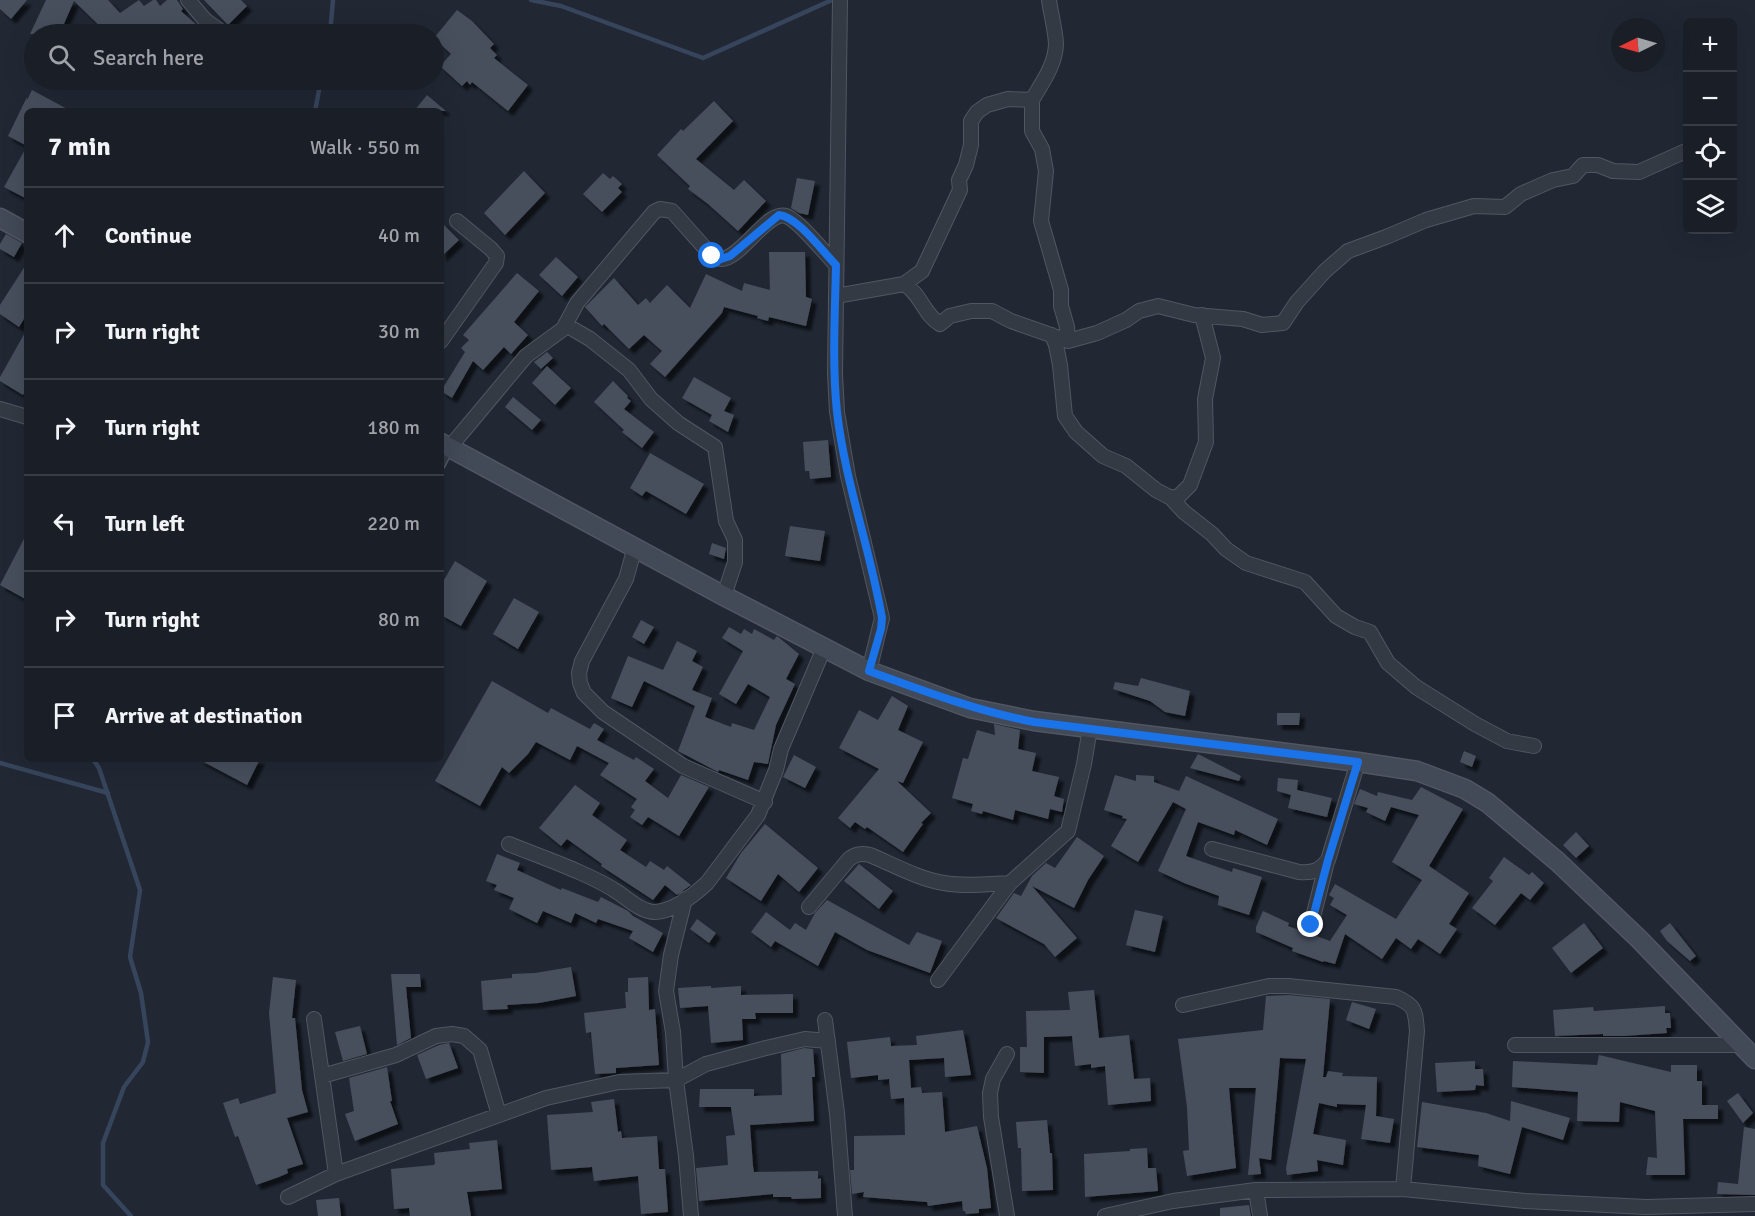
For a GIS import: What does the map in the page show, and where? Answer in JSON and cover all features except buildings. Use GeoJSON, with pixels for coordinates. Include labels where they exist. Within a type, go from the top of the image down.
{"type":"FeatureCollection","features":[{"type":"Feature","properties":{"kind":"main road"},"geometry":{"type":"LineString","coordinates":[[0,218],[24,231]]}},
{"type":"Feature","properties":{"kind":"main road"},"geometry":{"type":"LineString","coordinates":[[445,445],[724,596],[869,671],[970,708],[1034,722],[1417,771],[1465,789],[1488,803],[1558,862],[1639,939],[1755,1059]]}},
{"type":"Feature","properties":{"kind":"street"},"geometry":{"type":"LineString","coordinates":[[188,0],[210,24]]}},
{"type":"Feature","properties":{"kind":"street"},"geometry":{"type":"LineString","coordinates":[[1049,0],[1056,45],[1047,73],[1032,100],[1032,131],[1042,149],[1046,171],[1041,221],[1061,290],[1061,306],[1068,340]]}},
{"type":"Feature","properties":{"kind":"street"},"geometry":{"type":"LineString","coordinates":[[840,4],[836,265],[837,412],[848,476],[882,618],[869,671]]}},
{"type":"Feature","properties":{"kind":"street"},"geometry":{"type":"LineString","coordinates":[[836,296],[904,284],[922,271],[960,189],[959,180],[971,145],[971,121],[977,112],[987,105],[1008,99],[1032,100]]}},
{"type":"Feature","properties":{"kind":"street"},"geometry":{"type":"LineString","coordinates":[[904,284],[918,295],[930,318],[940,324],[950,316],[971,311],[992,311],[1011,321],[1068,340],[1097,333],[1126,320],[1139,311],[1158,306],[1202,315],[1243,318],[1262,325],[1283,323],[1297,302],[1325,271],[1348,251],[1426,220],[1473,206],[1505,207],[1521,194],[1553,180],[1573,176],[1583,165],[1598,165],[1613,171],[1639,172],[1683,152]]}},
{"type":"Feature","properties":{"kind":"street"},"geometry":{"type":"LineString","coordinates":[[445,445],[526,356],[563,329],[577,303],[654,212],[660,209],[672,211],[712,256],[721,259],[730,256],[779,215],[787,216],[836,265]]}},
{"type":"Feature","properties":{"kind":"street"},"geometry":{"type":"LineString","coordinates":[[444,337],[493,270],[497,256],[457,221]]}},
{"type":"Feature","properties":{"kind":"street"},"geometry":{"type":"LineString","coordinates":[[1171,498],[1179,496],[1190,485],[1206,442],[1206,399],[1213,358],[1202,315]]}},
{"type":"Feature","properties":{"kind":"street"},"geometry":{"type":"LineString","coordinates":[[566,325],[590,339],[629,370],[651,399],[678,423],[715,447],[726,521],[735,540],[735,562],[724,596]]}},
{"type":"Feature","properties":{"kind":"street"},"geometry":{"type":"LineString","coordinates":[[1052,335],[1060,365],[1065,416],[1076,432],[1103,456],[1126,466],[1156,490],[1171,498],[1226,549],[1246,563],[1305,582],[1336,616],[1355,627],[1370,632],[1388,663],[1416,687],[1507,741],[1534,746]]}},
{"type":"Feature","properties":{"kind":"street"},"geometry":{"type":"LineString","coordinates":[[0,409],[24,416]]}},
{"type":"Feature","properties":{"kind":"street"},"geometry":{"type":"LineString","coordinates":[[635,547],[626,579],[582,661],[579,673],[584,693],[603,712],[683,766],[765,802]]}},
{"type":"Feature","properties":{"kind":"street"},"geometry":{"type":"LineString","coordinates":[[509,844],[612,888],[644,910],[653,912],[665,910],[684,899],[707,883],[758,815],[765,802],[782,749],[824,648]]}},
{"type":"Feature","properties":{"kind":"street"},"geometry":{"type":"LineString","coordinates":[[938,980],[1010,883],[1068,831],[1090,728]]}},
{"type":"Feature","properties":{"kind":"street"},"geometry":{"type":"LineString","coordinates":[[1311,925],[1358,762]]}},
{"type":"Feature","properties":{"kind":"street"},"geometry":{"type":"LineString","coordinates":[[1212,849],[1299,872],[1312,873],[1322,868],[1328,860]]}},
{"type":"Feature","properties":{"kind":"street"},"geometry":{"type":"LineString","coordinates":[[810,907],[849,859],[862,853],[945,884],[1010,883]]}},
{"type":"Feature","properties":{"kind":"street"},"geometry":{"type":"LineString","coordinates":[[684,899],[671,955],[666,991],[673,1032],[691,1216]]}},
{"type":"Feature","properties":{"kind":"street"},"geometry":{"type":"LineString","coordinates":[[1183,1005],[1269,986],[1396,997],[1409,1003],[1415,1014],[1417,1031],[1403,1190]]}},
{"type":"Feature","properties":{"kind":"street"},"geometry":{"type":"LineString","coordinates":[[314,1018],[336,1174]]}},
{"type":"Feature","properties":{"kind":"street"},"geometry":{"type":"LineString","coordinates":[[825,1020],[837,1113],[845,1216]]}},
{"type":"Feature","properties":{"kind":"street"},"geometry":{"type":"LineString","coordinates":[[322,1076],[396,1055],[436,1036],[452,1034],[464,1036],[480,1050],[499,1115]]}},
{"type":"Feature","properties":{"kind":"street"},"geometry":{"type":"LineString","coordinates":[[288,1197],[336,1174],[546,1098],[620,1083],[676,1080],[706,1064],[766,1048],[805,1039],[828,1041]]}},
{"type":"Feature","properties":{"kind":"street"},"geometry":{"type":"LineString","coordinates":[[1515,1045],[1743,1045]]}},
{"type":"Feature","properties":{"kind":"street"},"geometry":{"type":"LineString","coordinates":[[1007,1054],[993,1079],[990,1093],[991,1117],[1007,1216]]}},
{"type":"Feature","properties":{"kind":"street"},"geometry":{"type":"LineString","coordinates":[[1256,1190],[1260,1216]]}},
{"type":"Feature","properties":{"kind":"street"},"geometry":{"type":"LineString","coordinates":[[1105,1216],[1173,1201],[1256,1190],[1403,1190],[1594,1206],[1755,1204]]}},
{"type":"Feature","properties":{"kind":"waterway"},"geometry":{"type":"LineString","coordinates":[[331,24],[333,0]]}},
{"type":"Feature","properties":{"kind":"waterway"},"geometry":{"type":"LineString","coordinates":[[531,0],[561,6],[703,58],[832,0]]}},
{"type":"Feature","properties":{"kind":"waterway"},"geometry":{"type":"LineString","coordinates":[[316,108],[319,90]]}},
{"type":"Feature","properties":{"kind":"waterway"},"geometry":{"type":"LineString","coordinates":[[95,762],[140,890],[130,957],[141,993],[148,1042],[143,1062],[124,1087],[103,1143],[103,1185],[131,1216]]}},
{"type":"Feature","properties":{"kind":"waterway"},"geometry":{"type":"LineString","coordinates":[[0,763],[108,793]]}},
{"type":"Feature","properties":{"kind":"route"},"geometry":{"type":"LineString","coordinates":[[712,256],[721,259],[730,256],[779,215],[787,216],[798,225],[836,265],[837,412],[848,476],[882,618],[869,671],[970,708],[1034,722],[1358,762],[1314,908],[1311,925]]}}]}
